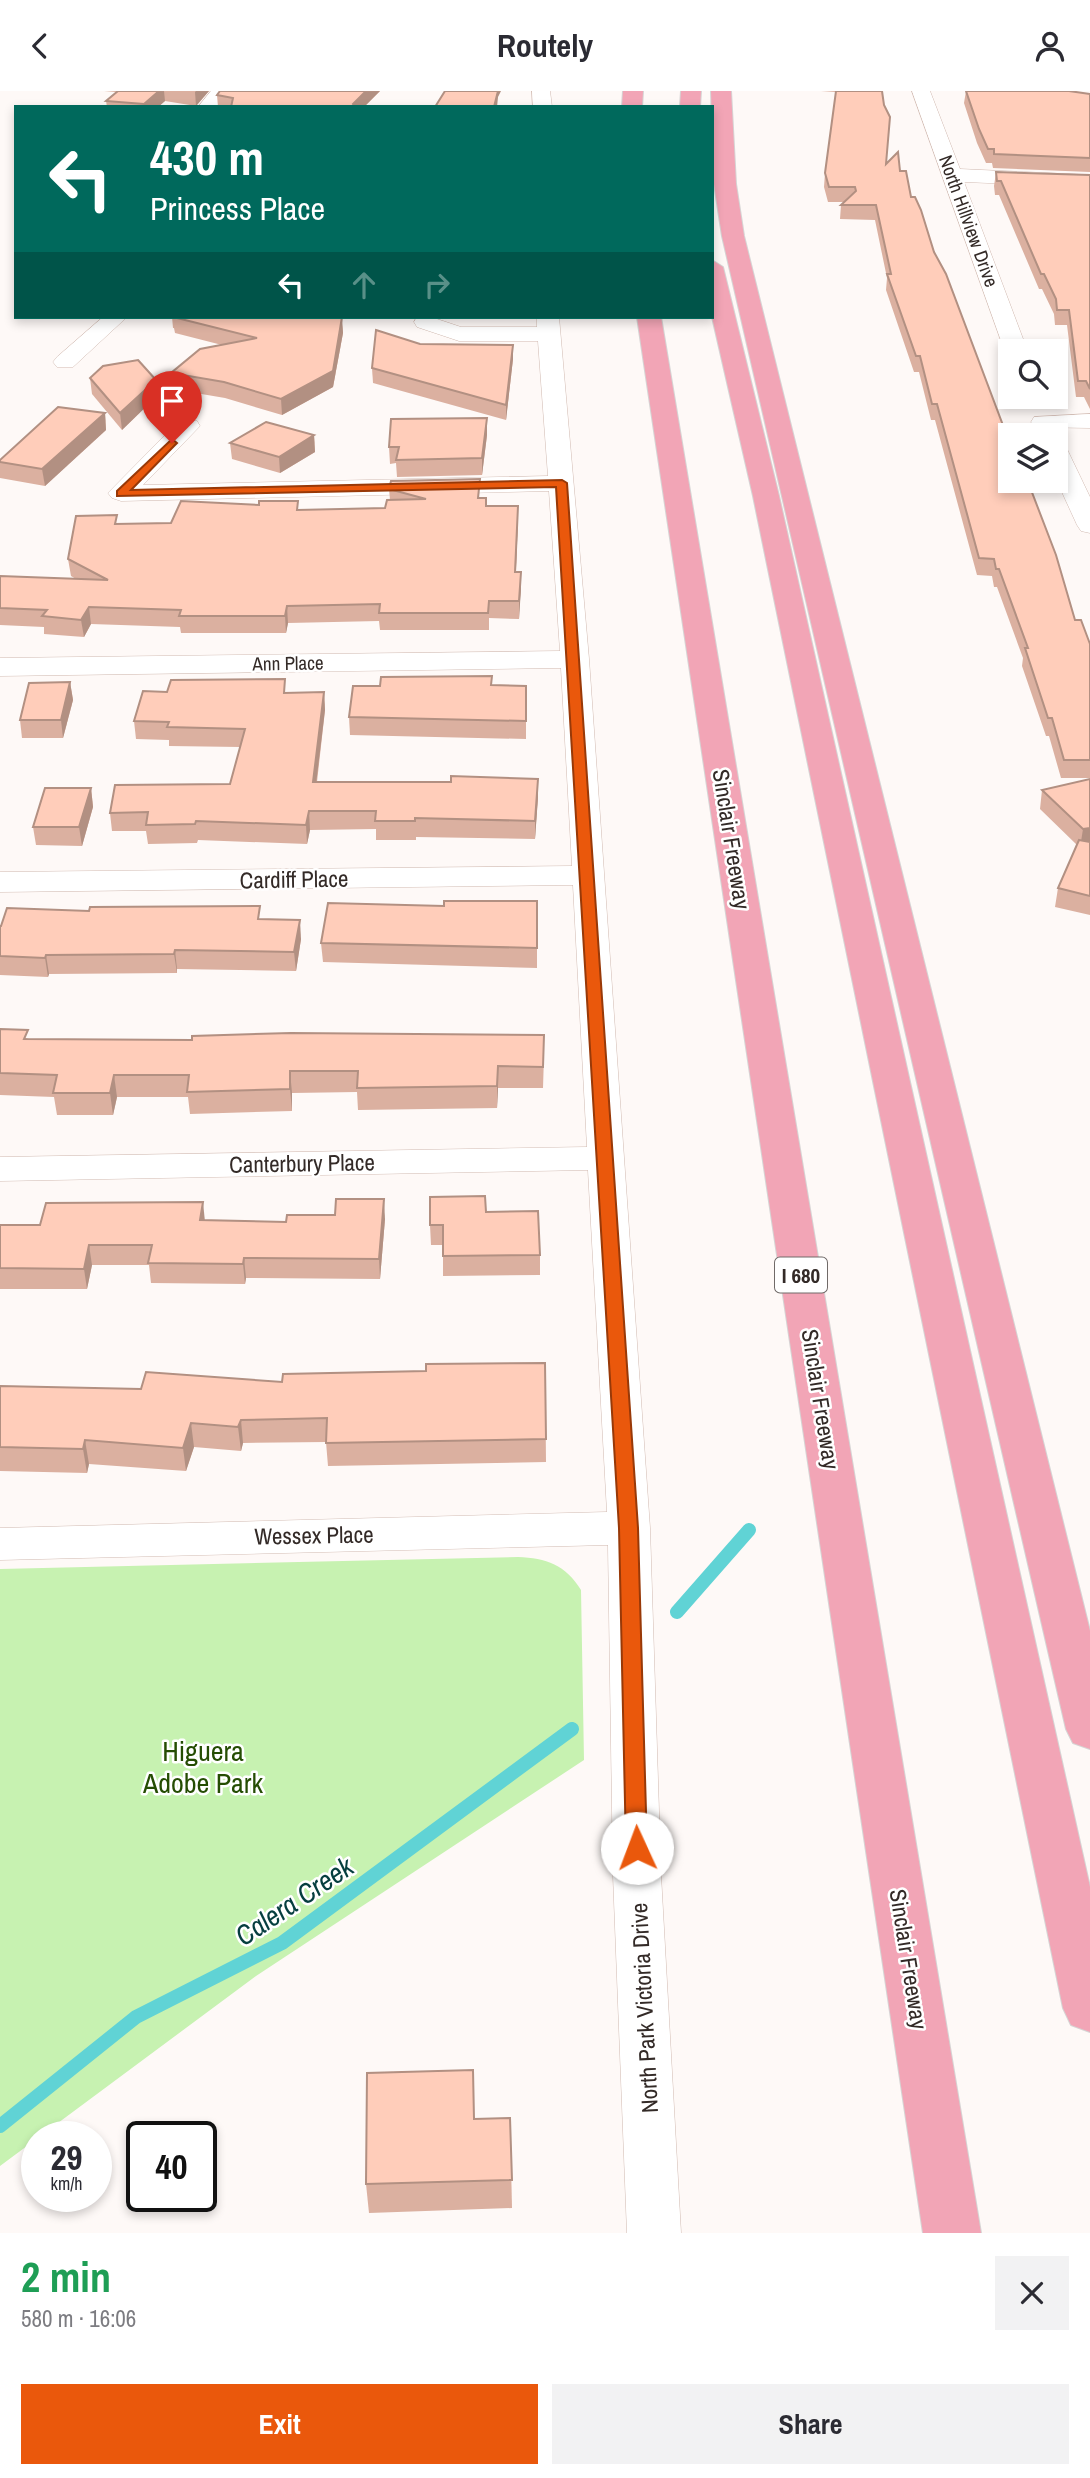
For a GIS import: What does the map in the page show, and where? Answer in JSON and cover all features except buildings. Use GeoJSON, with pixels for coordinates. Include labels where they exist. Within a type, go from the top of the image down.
{"type":"FeatureCollection","features":[{"type":"Feature","properties":{"kind":"highway"},"geometry":{"type":"LineString","coordinates":[[721,91],[725,184],[733,236],[1090,1728]]}},
{"type":"Feature","properties":{"kind":"highway"},"geometry":{"type":"LineString","coordinates":[[714,275],[769,509],[1090,2008]]}},
{"type":"Feature","properties":{"kind":"highway","name":"Sinclair Freeway"},"geometry":{"type":"LineString","coordinates":[[649,319],[952,2233]]}},
{"type":"Feature","properties":{"kind":"street"},"geometry":{"type":"LineString","coordinates":[[209,105],[221,91]]}},
{"type":"Feature","properties":{"kind":"street","name":"North Hillview Drive"},"geometry":{"type":"LineString","coordinates":[[921,91],[1012,339]]}},
{"type":"Feature","properties":{"kind":"street"},"geometry":{"type":"LineString","coordinates":[[952,175],[1090,181]]}},
{"type":"Feature","properties":{"kind":"street"},"geometry":{"type":"LineString","coordinates":[[65,362],[114,319]]}},
{"type":"Feature","properties":{"kind":"street"},"geometry":{"type":"LineString","coordinates":[[425,322],[459,334],[549,326]]}},
{"type":"Feature","properties":{"kind":"street","name":"North Park Victoria Drive"},"geometry":{"type":"LineString","coordinates":[[549,326],[575,659],[629,1528],[638,1875],[654,2233]]}},
{"type":"Feature","properties":{"kind":"street"},"geometry":{"type":"LineString","coordinates":[[1068,425],[1090,421]]}},
{"type":"Feature","properties":{"kind":"street"},"geometry":{"type":"LineString","coordinates":[[188,426],[121,493],[562,483]]}},
{"type":"Feature","properties":{"kind":"street"},"geometry":{"type":"LineString","coordinates":[[1068,477],[1090,525]]}},
{"type":"Feature","properties":{"kind":"street","name":"Ann Place"},"geometry":{"type":"LineString","coordinates":[[0,667],[575,659]]}},
{"type":"Feature","properties":{"kind":"street","name":"Cardiff Place"},"geometry":{"type":"LineString","coordinates":[[0,882],[587,875]]}},
{"type":"Feature","properties":{"kind":"street","name":"Canterbury Place"},"geometry":{"type":"LineString","coordinates":[[0,1169],[604,1158]]}},
{"type":"Feature","properties":{"kind":"street","name":"Wessex Place"},"geometry":{"type":"LineString","coordinates":[[0,1543],[629,1528]]}},
{"type":"Feature","properties":{"kind":"green space","name":"Higuera Adobe Park"},"geometry":{"type":"Polygon","coordinates":[[[518,1557],[546,1561],[569,1574],[581,1590],[584,1760],[256,1976],[61,2121],[21,2121],[21,2150],[0,2166],[0,1569],[518,1557]]]}},
{"type":"Feature","properties":{"kind":"waterway","name":"Calera Creek"},"geometry":{"type":"LineString","coordinates":[[677,1612],[749,1530]]}},
{"type":"Feature","properties":{"kind":"waterway","name":"Calera Creek"},"geometry":{"type":"LineString","coordinates":[[0,2126],[136,2017],[282,1943],[572,1729]]}},
{"type":"Feature","properties":{"kind":"route"},"geometry":{"type":"LineString","coordinates":[[172,443],[121,493],[562,483],[629,1528],[637,1848]]}}]}
